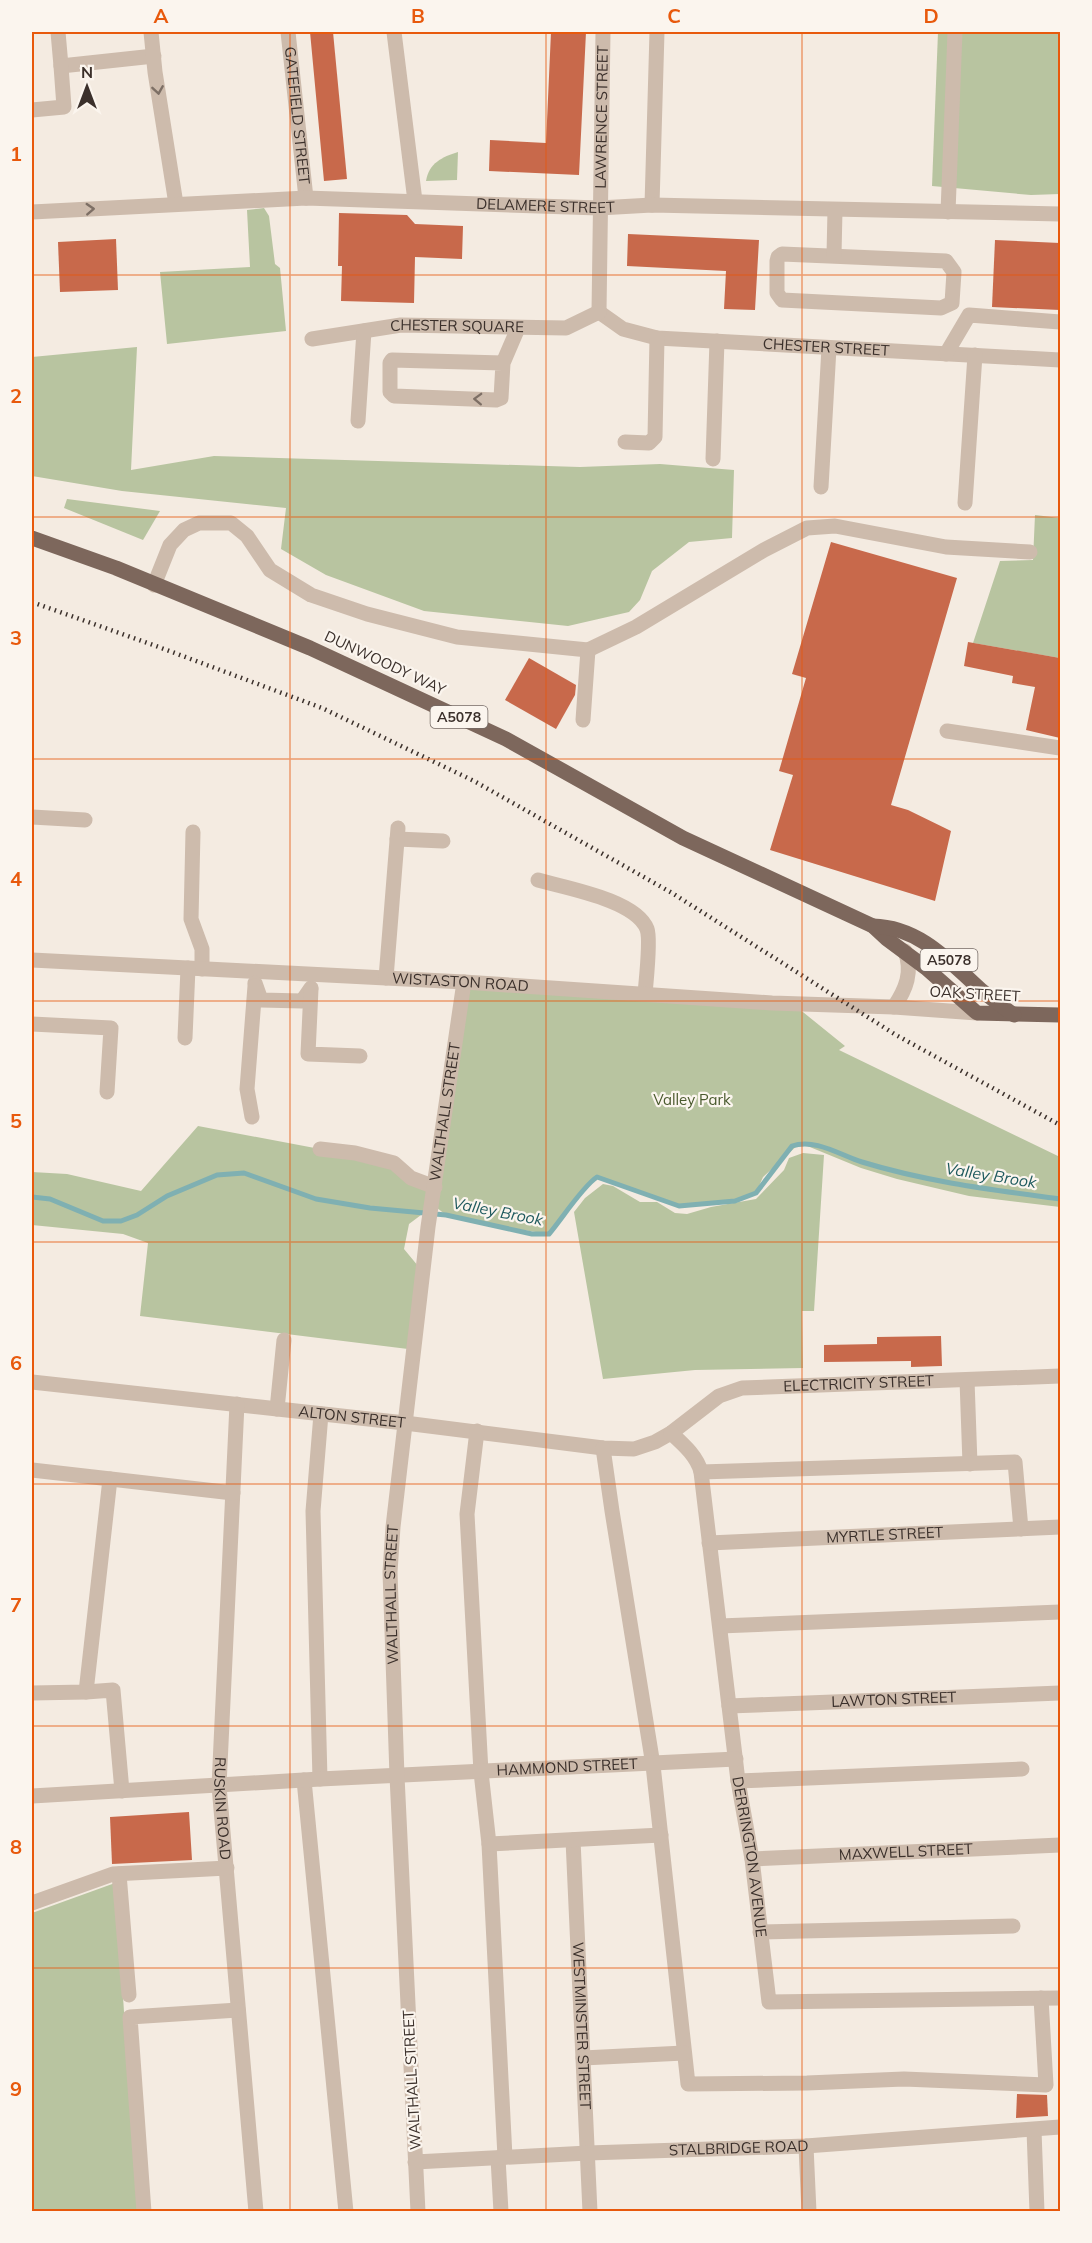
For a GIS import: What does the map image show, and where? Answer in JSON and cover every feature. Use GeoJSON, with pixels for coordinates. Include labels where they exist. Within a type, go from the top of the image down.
{"type":"FeatureCollection","features":[{"type":"Feature","properties":{"kind":"main road","name":"DUNWOODY WAY"},"geometry":{"type":"LineString","coordinates":[[32,538],[116,568],[310,648],[506,739],[683,838],[873,926],[977,1014]]}},
{"type":"Feature","properties":{"kind":"main road","name":"DUNWOODY WAY"},"geometry":{"type":"LineString","coordinates":[[873,926],[890,926],[915,937],[944,955],[983,991],[1015,1015]]}},
{"type":"Feature","properties":{"kind":"main road","name":"OAK STREET"},"geometry":{"type":"LineString","coordinates":[[977,1014],[1060,1015]]}},
{"type":"Feature","properties":{"kind":"street"},"geometry":{"type":"LineString","coordinates":[[32,110],[64,107],[58,32]]}},
{"type":"Feature","properties":{"kind":"street"},"geometry":{"type":"LineString","coordinates":[[151,32],[176,204]]}},
{"type":"Feature","properties":{"kind":"street","name":"GATEFIELD STREET"},"geometry":{"type":"LineString","coordinates":[[288,32],[306,198]]}},
{"type":"Feature","properties":{"kind":"street"},"geometry":{"type":"LineString","coordinates":[[394,32],[415,201]]}},
{"type":"Feature","properties":{"kind":"street","name":"LAWRENCE STREET"},"geometry":{"type":"LineString","coordinates":[[599,312],[603,32]]}},
{"type":"Feature","properties":{"kind":"street"},"geometry":{"type":"LineString","coordinates":[[652,206],[657,32]]}},
{"type":"Feature","properties":{"kind":"street"},"geometry":{"type":"LineString","coordinates":[[948,212],[955,32]]}},
{"type":"Feature","properties":{"kind":"street"},"geometry":{"type":"LineString","coordinates":[[61,66],[153,56]]}},
{"type":"Feature","properties":{"kind":"street","name":"DELAMERE STREET"},"geometry":{"type":"LineString","coordinates":[[32,212],[306,198],[599,208],[652,206],[1060,214]]}},
{"type":"Feature","properties":{"kind":"street"},"geometry":{"type":"LineString","coordinates":[[834,255],[836,210]]}},
{"type":"Feature","properties":{"kind":"street"},"geometry":{"type":"LineString","coordinates":[[782,254],[834,255],[946,261],[954,272],[952,303],[941,308],[782,300],[779,298],[777,292],[778,257],[782,254]]}},
{"type":"Feature","properties":{"kind":"street","name":"CHESTER SQUARE"},"geometry":{"type":"LineString","coordinates":[[312,339],[401,325],[566,328],[599,312]]}},
{"type":"Feature","properties":{"kind":"street","name":"CHESTER STREET"},"geometry":{"type":"LineString","coordinates":[[599,312],[623,329],[657,338],[1060,360]]}},
{"type":"Feature","properties":{"kind":"street"},"geometry":{"type":"LineString","coordinates":[[946,354],[969,315],[1060,322]]}},
{"type":"Feature","properties":{"kind":"street"},"geometry":{"type":"LineString","coordinates":[[502,363],[392,360],[390,363],[390,392],[394,396],[496,400],[501,398],[502,363],[518,328]]}},
{"type":"Feature","properties":{"kind":"street"},"geometry":{"type":"LineString","coordinates":[[357,422],[364,331]]}},
{"type":"Feature","properties":{"kind":"street"},"geometry":{"type":"LineString","coordinates":[[625,442],[649,443],[655,437],[657,338]]}},
{"type":"Feature","properties":{"kind":"street"},"geometry":{"type":"LineString","coordinates":[[713,459],[717,342]]}},
{"type":"Feature","properties":{"kind":"street"},"geometry":{"type":"LineString","coordinates":[[821,487],[830,348]]}},
{"type":"Feature","properties":{"kind":"street"},"geometry":{"type":"LineString","coordinates":[[965,503],[975,355]]}},
{"type":"Feature","properties":{"kind":"street"},"geometry":{"type":"LineString","coordinates":[[154,585],[170,545],[184,530],[199,523],[231,523],[247,536],[270,570],[311,595],[333,603],[457,637],[588,650],[636,627],[764,550],[807,528],[835,526],[946,548],[1030,552]]}},
{"type":"Feature","properties":{"kind":"street"},"geometry":{"type":"LineString","coordinates":[[583,720],[588,650]]}},
{"type":"Feature","properties":{"kind":"street"},"geometry":{"type":"LineString","coordinates":[[947,731],[1060,748]]}},
{"type":"Feature","properties":{"kind":"street"},"geometry":{"type":"LineString","coordinates":[[32,817],[85,820]]}},
{"type":"Feature","properties":{"kind":"street"},"geometry":{"type":"LineString","coordinates":[[185,1038],[195,968],[201,949],[191,919],[193,832]]}},
{"type":"Feature","properties":{"kind":"street"},"geometry":{"type":"LineString","coordinates":[[386,978],[397,834],[443,841]]}},
{"type":"Feature","properties":{"kind":"street"},"geometry":{"type":"LineString","coordinates":[[538,880],[614,902],[640,918],[648,930],[645,994]]}},
{"type":"Feature","properties":{"kind":"street","name":"A5078"},"geometry":{"type":"LineString","coordinates":[[891,1007],[903,993],[909,978],[909,962],[905,951]]}},
{"type":"Feature","properties":{"kind":"street","name":"WISTASTON ROAD"},"geometry":{"type":"LineString","coordinates":[[32,960],[195,968],[255,979],[311,982],[386,978],[793,1004],[891,1007]]}},
{"type":"Feature","properties":{"kind":"street"},"geometry":{"type":"LineString","coordinates":[[255,979],[261,1000],[302,1001],[311,982]]}},
{"type":"Feature","properties":{"kind":"street"},"geometry":{"type":"LineString","coordinates":[[252,1117],[248,1089],[255,979]]}},
{"type":"Feature","properties":{"kind":"street"},"geometry":{"type":"LineString","coordinates":[[311,982],[308,1054],[360,1056]]}},
{"type":"Feature","properties":{"kind":"street","name":"WALTHALL STREET"},"geometry":{"type":"LineString","coordinates":[[418,2211],[397,1776],[390,1572],[393,1527],[428,1227],[464,982]]}},
{"type":"Feature","properties":{"kind":"street","name":"OAK STREET"},"geometry":{"type":"LineString","coordinates":[[891,1007],[977,1014]]}},
{"type":"Feature","properties":{"kind":"street"},"geometry":{"type":"LineString","coordinates":[[32,1024],[111,1028],[107,1092]]}},
{"type":"Feature","properties":{"kind":"street"},"geometry":{"type":"LineString","coordinates":[[320,1149],[355,1152],[394,1164],[411,1178],[435,1187]]}},
{"type":"Feature","properties":{"kind":"street"},"geometry":{"type":"LineString","coordinates":[[277,1409],[284,1340]]}},
{"type":"Feature","properties":{"kind":"street","name":"ELECTRICITY STREET"},"geometry":{"type":"LineString","coordinates":[[671,1433],[719,1396],[742,1388],[1060,1376]]}},
{"type":"Feature","properties":{"kind":"street"},"geometry":{"type":"LineString","coordinates":[[967,1380],[970,1464]]}},
{"type":"Feature","properties":{"kind":"street","name":"ALTON STREET"},"geometry":{"type":"LineString","coordinates":[[32,1382],[477,1431],[603,1448],[634,1449],[656,1442],[671,1433]]}},
{"type":"Feature","properties":{"kind":"street","name":"RUSKIN ROAD"},"geometry":{"type":"LineString","coordinates":[[237,1404],[219,1786],[256,2211]]}},
{"type":"Feature","properties":{"kind":"street"},"geometry":{"type":"LineString","coordinates":[[320,1779],[313,1511],[321,1414]]}},
{"type":"Feature","properties":{"kind":"street"},"geometry":{"type":"LineString","coordinates":[[477,1431],[467,1514],[481,1772],[489,1844],[502,2157],[501,2211]]}},
{"type":"Feature","properties":{"kind":"street","name":"DERRINGTON AVENUE"},"geometry":{"type":"LineString","coordinates":[[671,1433],[689,1449],[701,1472],[738,1781],[752,1859],[769,2002],[1060,1998]]}},
{"type":"Feature","properties":{"kind":"street"},"geometry":{"type":"LineString","coordinates":[[603,1448],[653,1765],[688,2084],[904,2079],[1046,2085],[1041,1998]]}},
{"type":"Feature","properties":{"kind":"street"},"geometry":{"type":"LineString","coordinates":[[701,1472],[1016,1462],[1021,1529]]}},
{"type":"Feature","properties":{"kind":"street"},"geometry":{"type":"LineString","coordinates":[[32,1470],[233,1493]]}},
{"type":"Feature","properties":{"kind":"street"},"geometry":{"type":"LineString","coordinates":[[86,1692],[110,1479]]}},
{"type":"Feature","properties":{"kind":"street","name":"MYRTLE STREET"},"geometry":{"type":"LineString","coordinates":[[709,1544],[1060,1527]]}},
{"type":"Feature","properties":{"kind":"street"},"geometry":{"type":"LineString","coordinates":[[720,1626],[1060,1612]]}},
{"type":"Feature","properties":{"kind":"street"},"geometry":{"type":"LineString","coordinates":[[32,1693],[113,1690],[122,1791]]}},
{"type":"Feature","properties":{"kind":"street","name":"LAWTON STREET"},"geometry":{"type":"LineString","coordinates":[[729,1706],[1060,1693]]}},
{"type":"Feature","properties":{"kind":"street","name":"HAMMOND STREET"},"geometry":{"type":"LineString","coordinates":[[32,1796],[320,1779],[736,1760]]}},
{"type":"Feature","properties":{"kind":"street"},"geometry":{"type":"LineString","coordinates":[[738,1781],[1022,1769]]}},
{"type":"Feature","properties":{"kind":"street"},"geometry":{"type":"LineString","coordinates":[[304,1780],[346,2211]]}},
{"type":"Feature","properties":{"kind":"street"},"geometry":{"type":"LineString","coordinates":[[489,1844],[661,1835]]}},
{"type":"Feature","properties":{"kind":"street","name":"WESTMINSTER STREET"},"geometry":{"type":"LineString","coordinates":[[573,1840],[590,2211]]}},
{"type":"Feature","properties":{"kind":"street","name":"MAXWELL STREET"},"geometry":{"type":"LineString","coordinates":[[752,1859],[1060,1845]]}},
{"type":"Feature","properties":{"kind":"street"},"geometry":{"type":"LineString","coordinates":[[32,1903],[113,1874],[227,1868]]}},
{"type":"Feature","properties":{"kind":"street"},"geometry":{"type":"LineString","coordinates":[[119,1874],[129,1995]]}},
{"type":"Feature","properties":{"kind":"street"},"geometry":{"type":"LineString","coordinates":[[760,1932],[1013,1926]]}},
{"type":"Feature","properties":{"kind":"street"},"geometry":{"type":"LineString","coordinates":[[144,2211],[130,2017],[238,2010]]}},
{"type":"Feature","properties":{"kind":"street"},"geometry":{"type":"LineString","coordinates":[[583,2058],[684,2053]]}},
{"type":"Feature","properties":{"kind":"street","name":"STALBRIDGE ROAD"},"geometry":{"type":"LineString","coordinates":[[415,2162],[588,2153],[806,2146],[1060,2127]]}},
{"type":"Feature","properties":{"kind":"street"},"geometry":{"type":"LineString","coordinates":[[1034,2130],[1037,2211]]}},
{"type":"Feature","properties":{"kind":"street"},"geometry":{"type":"LineString","coordinates":[[806,2146],[809,2211]]}},
{"type":"Feature","properties":{"kind":"green space"},"geometry":{"type":"Polygon","coordinates":[[[938,32],[1060,32],[1060,194],[1031,195],[932,186],[938,32]]]}},
{"type":"Feature","properties":{"kind":"green space"},"geometry":{"type":"Polygon","coordinates":[[[458,152],[457,180],[426,181],[433,165],[458,152]]]}},
{"type":"Feature","properties":{"kind":"green space"},"geometry":{"type":"Polygon","coordinates":[[[264,208],[269,216],[275,264],[280,268],[286,331],[167,344],[160,272],[250,267],[247,210],[264,208]]]}},
{"type":"Feature","properties":{"kind":"green space"},"geometry":{"type":"Polygon","coordinates":[[[137,347],[131,470],[214,456],[580,467],[660,464],[734,470],[732,538],[689,542],[652,571],[640,600],[629,612],[568,626],[424,611],[326,575],[281,549],[286,508],[122,491],[32,476],[32,357],[137,347]]]}},
{"type":"Feature","properties":{"kind":"green space"},"geometry":{"type":"Polygon","coordinates":[[[67,499],[160,511],[143,540],[64,508],[67,499]]]}},
{"type":"Feature","properties":{"kind":"green space"},"geometry":{"type":"Polygon","coordinates":[[[1035,515],[1060,518],[1060,658],[973,643],[1000,561],[1033,560],[1035,515]]]}},
{"type":"Feature","properties":{"kind":"green space","name":"Valley Park"},"geometry":{"type":"Polygon","coordinates":[[[464,982],[793,1004],[845,1046],[839,1050],[1060,1157],[1060,1207],[969,1196],[897,1179],[861,1168],[800,1143],[763,1177],[756,1193],[735,1201],[679,1206],[597,1177],[579,1195],[549,1234],[484,1224],[446,1215],[432,1204],[409,1224],[404,1249],[423,1272],[408,1349],[140,1316],[148,1243],[123,1234],[32,1225],[32,1172],[67,1174],[141,1191],[198,1126],[320,1149],[355,1153],[435,1187],[464,982]]]}},
{"type":"Feature","properties":{"kind":"green space"},"geometry":{"type":"Polygon","coordinates":[[[803,1153],[824,1155],[814,1311],[802,1311],[803,1368],[695,1370],[603,1379],[574,1212],[585,1198],[603,1184],[613,1186],[640,1202],[657,1202],[675,1213],[687,1214],[756,1199],[784,1170],[789,1158],[803,1153]]]}},
{"type":"Feature","properties":{"kind":"green space"},"geometry":{"type":"Polygon","coordinates":[[[115,1883],[138,2211],[32,2212],[32,1913],[115,1883]]]}},
{"type":"Feature","properties":{"kind":"building"},"geometry":{"type":"Polygon","coordinates":[[[310,32],[333,32],[347,179],[324,181],[310,32]]]}},
{"type":"Feature","properties":{"kind":"building"},"geometry":{"type":"Polygon","coordinates":[[[551,32],[586,32],[579,175],[489,171],[490,140],[546,143],[551,32]]]}},
{"type":"Feature","properties":{"kind":"building"},"geometry":{"type":"Polygon","coordinates":[[[339,213],[407,215],[415,224],[463,226],[462,259],[415,257],[414,303],[341,301],[342,266],[338,266],[339,213]]]}},
{"type":"Feature","properties":{"kind":"building"},"geometry":{"type":"Polygon","coordinates":[[[628,234],[759,240],[755,310],[724,309],[726,271],[627,266],[628,234]]]}},
{"type":"Feature","properties":{"kind":"building"},"geometry":{"type":"Polygon","coordinates":[[[116,239],[118,290],[60,292],[58,242],[116,239]]]}},
{"type":"Feature","properties":{"kind":"building"},"geometry":{"type":"Polygon","coordinates":[[[995,240],[1060,243],[1060,310],[992,307],[995,240]]]}},
{"type":"Feature","properties":{"kind":"building"},"geometry":{"type":"Polygon","coordinates":[[[831,542],[957,578],[891,805],[908,810],[951,831],[935,901],[770,850],[793,775],[779,771],[806,678],[792,674],[831,542]]]}},
{"type":"Feature","properties":{"kind":"building"},"geometry":{"type":"Polygon","coordinates":[[[968,642],[1060,658],[1060,738],[1026,730],[1035,687],[1012,683],[1013,676],[964,666],[968,642]]]}},
{"type":"Feature","properties":{"kind":"building"},"geometry":{"type":"Polygon","coordinates":[[[529,658],[576,685],[575,695],[556,729],[505,700],[529,658]]]}},
{"type":"Feature","properties":{"kind":"building"},"geometry":{"type":"Polygon","coordinates":[[[941,1336],[942,1366],[911,1367],[911,1361],[824,1362],[824,1345],[877,1344],[877,1337],[941,1336]]]}},
{"type":"Feature","properties":{"kind":"building"},"geometry":{"type":"Polygon","coordinates":[[[189,1812],[192,1860],[112,1864],[110,1817],[189,1812]]]}},
{"type":"Feature","properties":{"kind":"building"},"geometry":{"type":"Polygon","coordinates":[[[1017,2094],[1047,2095],[1048,2116],[1016,2118],[1017,2094]]]}},
{"type":"Feature","properties":{"kind":"waterway","name":"Valley Brook"},"geometry":{"type":"LineString","coordinates":[[32,1197],[50,1199],[103,1221],[121,1221],[137,1215],[167,1196],[217,1175],[244,1173],[316,1199],[370,1208],[446,1215],[532,1234],[549,1234],[579,1195],[597,1177],[679,1206],[735,1201],[756,1193],[792,1146],[810,1144],[862,1162],[911,1175],[961,1185],[1060,1199]]}},
{"type":"Feature","properties":{"kind":"railway"},"geometry":{"type":"LineString","coordinates":[[32,602],[322,708],[474,781],[672,893],[896,1035],[1060,1125]]}}]}
